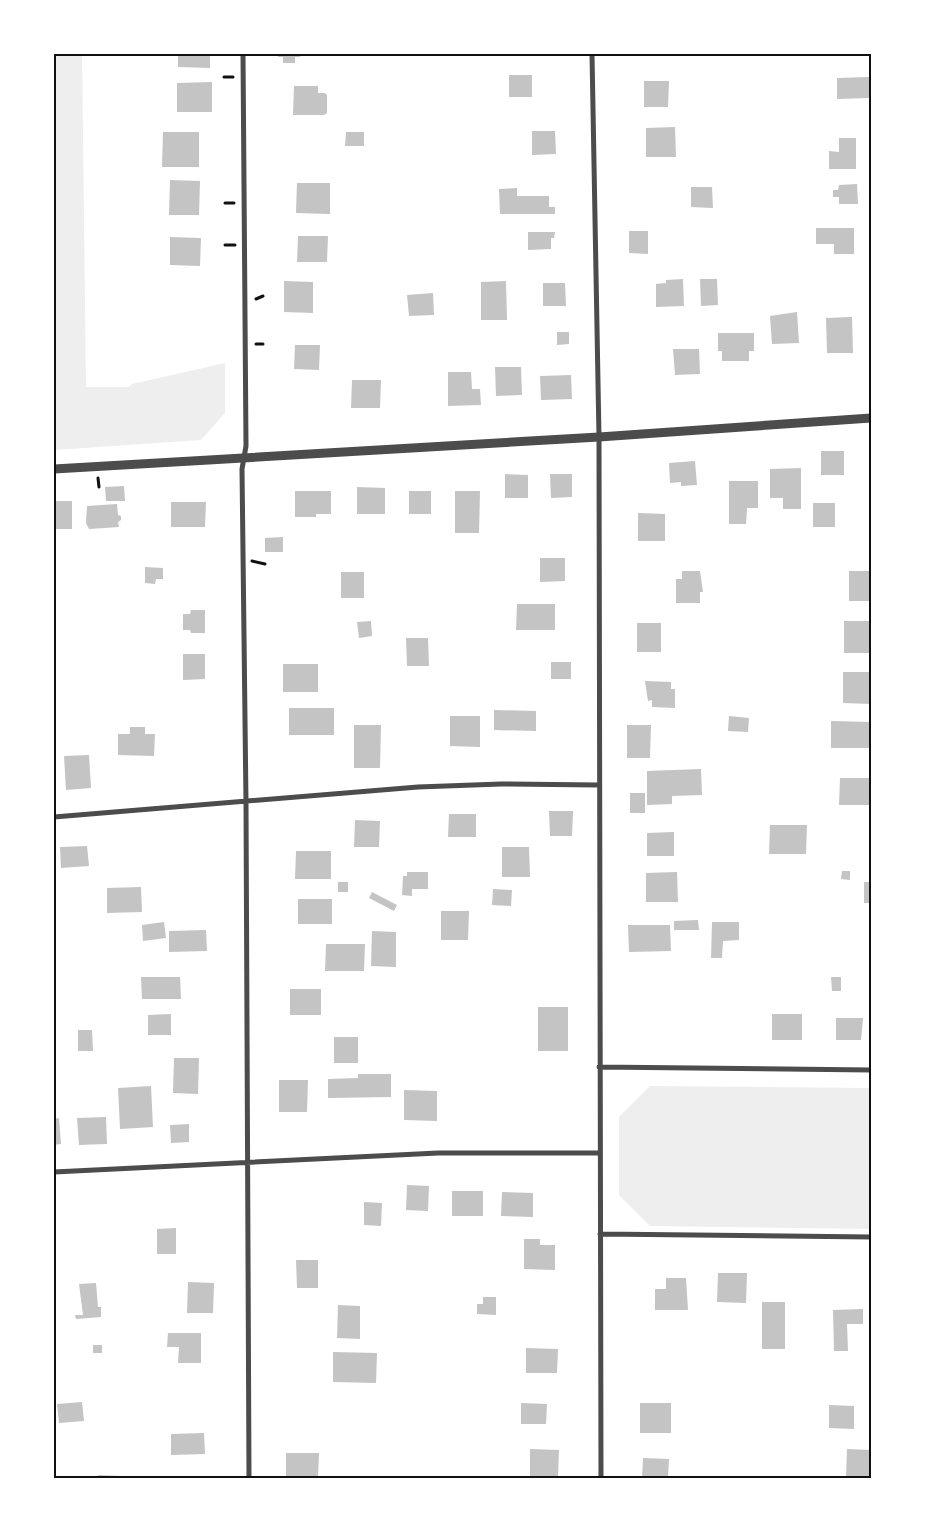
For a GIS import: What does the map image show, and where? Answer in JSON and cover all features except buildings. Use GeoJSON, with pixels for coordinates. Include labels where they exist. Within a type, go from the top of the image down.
{"type":"FeatureCollection","features":[{"type":"Feature","properties":{"kind":"street"},"geometry":{"type":"LineString","coordinates":[[243,54],[246,446],[242,469],[246,802],[249,1478]]}},
{"type":"Feature","properties":{"kind":"street"},"geometry":{"type":"LineString","coordinates":[[592,54],[599,437],[598,785],[601,1478]]}},
{"type":"Feature","properties":{"kind":"street"},"geometry":{"type":"LineString","coordinates":[[54,468],[599,437],[871,418]]}},
{"type":"Feature","properties":{"kind":"street"},"geometry":{"type":"LineString","coordinates":[[54,817],[418,787],[502,784],[598,785]]}},
{"type":"Feature","properties":{"kind":"street"},"geometry":{"type":"LineString","coordinates":[[599,1067],[871,1070]]}},
{"type":"Feature","properties":{"kind":"street"},"geometry":{"type":"LineString","coordinates":[[54,1172],[438,1153],[600,1153]]}},
{"type":"Feature","properties":{"kind":"street"},"geometry":{"type":"LineString","coordinates":[[600,1234],[871,1237]]}},
{"type":"Feature","properties":{"kind":"shaded area"},"geometry":{"type":"Polygon","coordinates":[[[54,54],[82,54],[86,387],[128,387],[132,384],[225,363],[225,413],[201,440],[54,450],[54,54]]]}},
{"type":"Feature","properties":{"kind":"shaded area"},"geometry":{"type":"Polygon","coordinates":[[[650,1086],[871,1088],[871,1229],[650,1226],[619,1195],[619,1117],[650,1086]]]}}]}
